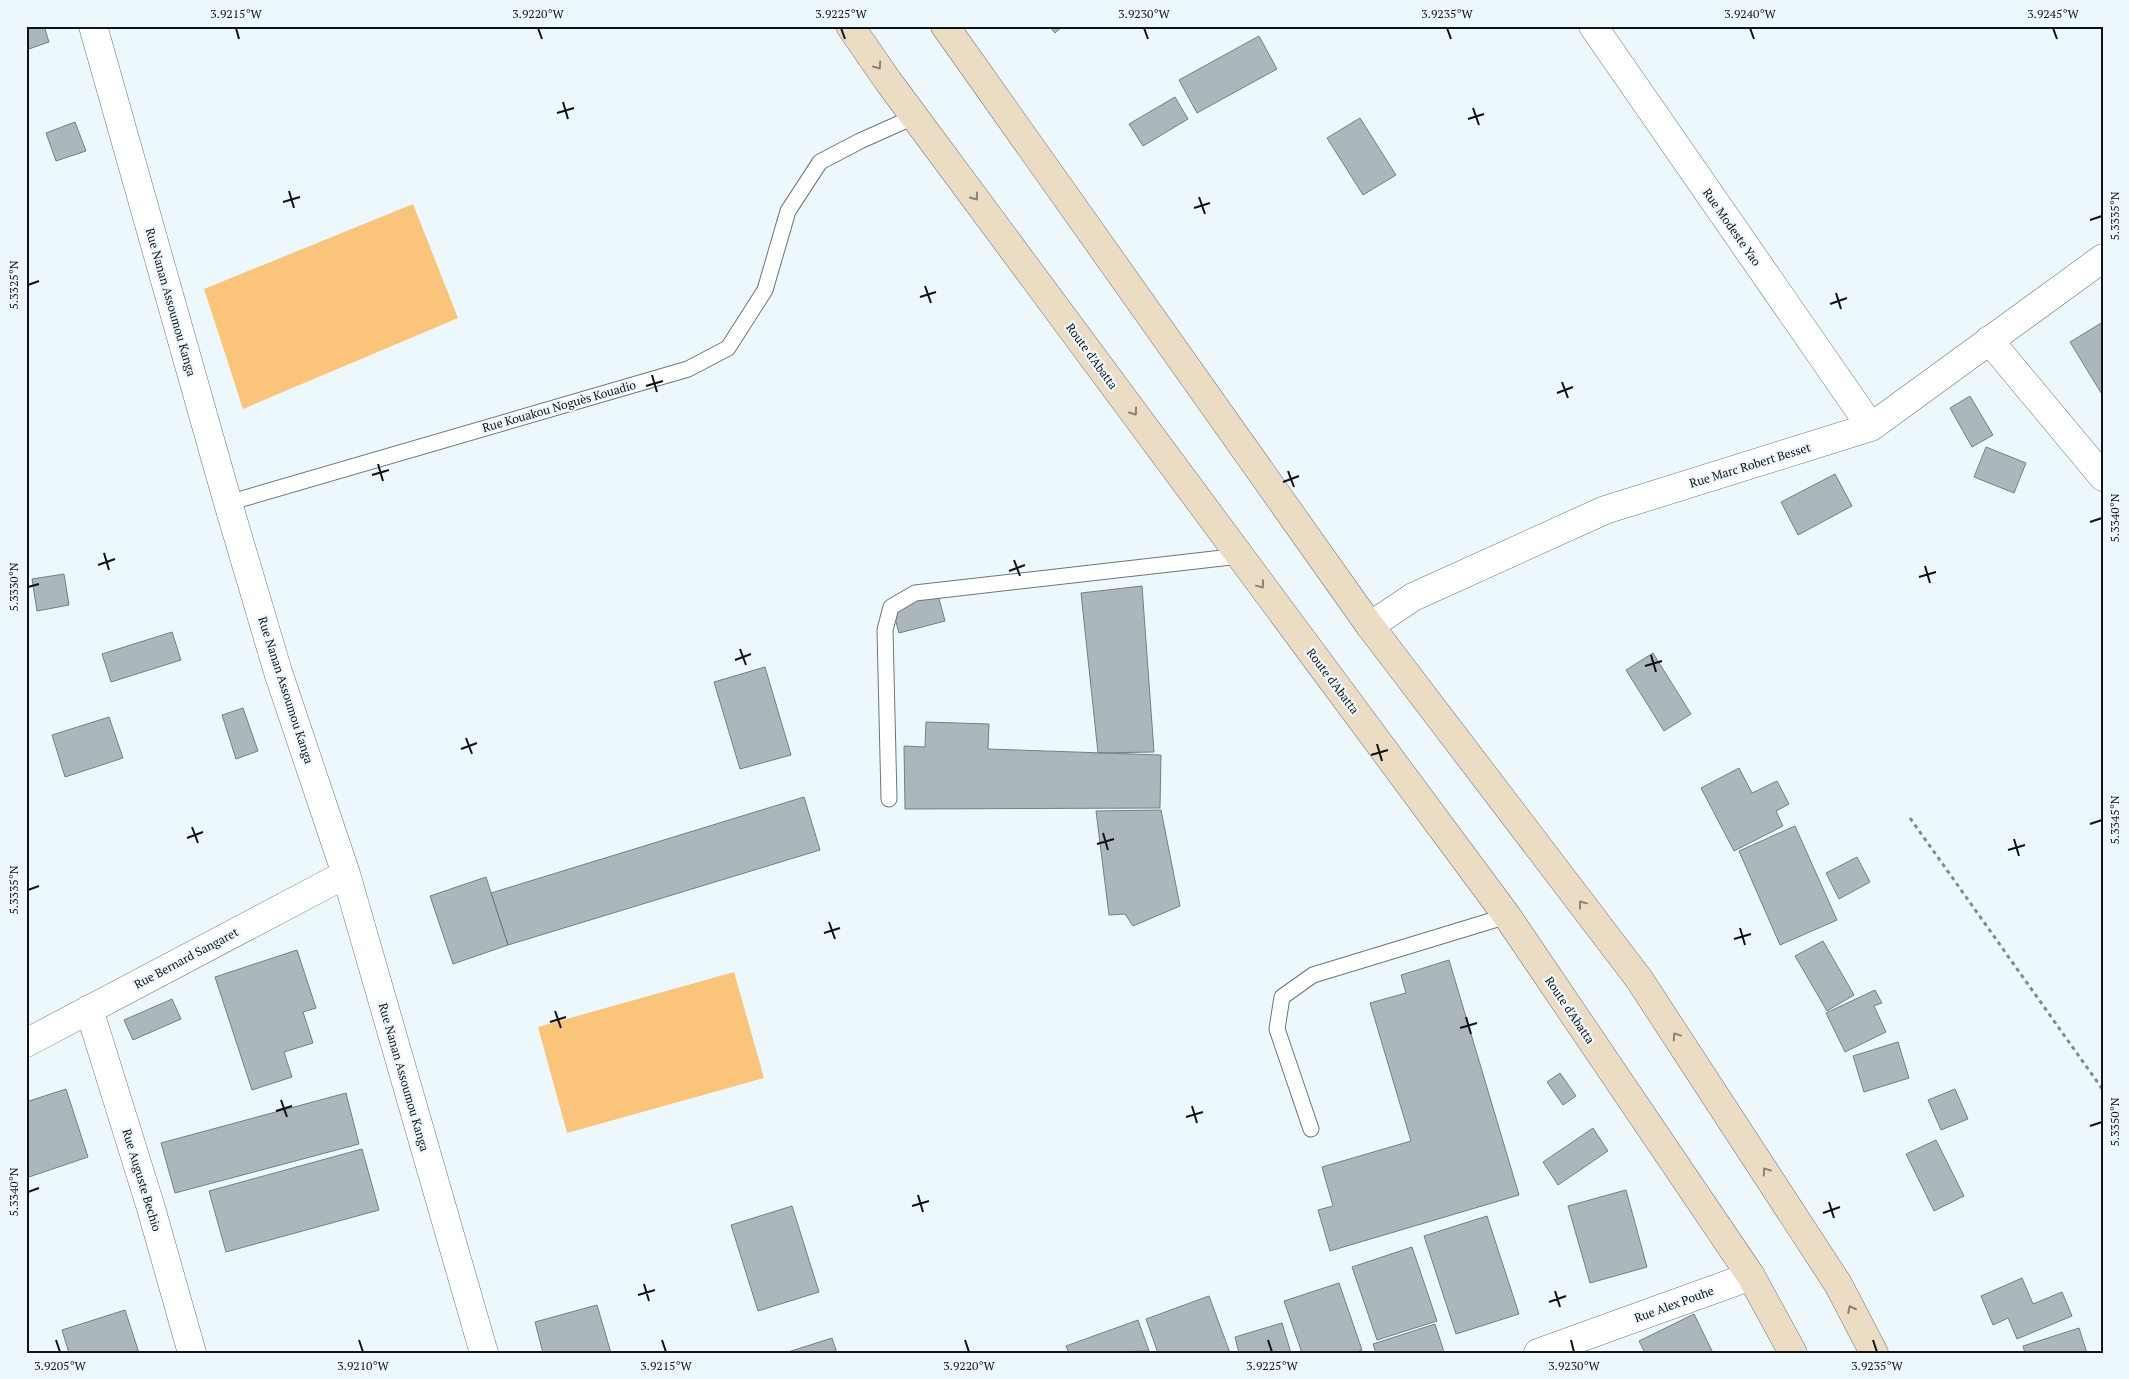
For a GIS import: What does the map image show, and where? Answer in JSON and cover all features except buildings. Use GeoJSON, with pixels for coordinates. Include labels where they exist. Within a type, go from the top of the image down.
{"type":"FeatureCollection","features":[{"type":"Feature","properties":{"kind":"street","name":"Rue Nanan Assoumou Kanga"},"geometry":{"type":"LineString","coordinates":[[93,26],[228,503],[278,672],[346,874],[484,1353]]}},
{"type":"Feature","properties":{"kind":"street","name":"Route d'Abatta"},"geometry":{"type":"LineString","coordinates":[[850,26],[1507,916],[1751,1276],[1793,1353]]}},
{"type":"Feature","properties":{"kind":"street"},"geometry":{"type":"LineString","coordinates":[[944,26],[1370,626],[1639,979],[1833,1276],[1874,1353]]}},
{"type":"Feature","properties":{"kind":"street","name":"Rue Modeste Yao"},"geometry":{"type":"LineString","coordinates":[[1593,26],[1871,427]]}},
{"type":"Feature","properties":{"kind":"street","name":"Rue Marc Robert Besset"},"geometry":{"type":"LineString","coordinates":[[1370,626],[1413,597],[1605,510],[1871,427],[2103,258]]}},
{"type":"Feature","properties":{"kind":"street"},"geometry":{"type":"LineString","coordinates":[[1989,340],[2103,477]]}},
{"type":"Feature","properties":{"kind":"street","name":"Rue Bernard Sangaret"},"geometry":{"type":"LineString","coordinates":[[26,1043],[346,874]]}},
{"type":"Feature","properties":{"kind":"street","name":"Rue Auguste Bechio"},"geometry":{"type":"LineString","coordinates":[[89,1009],[151,1208],[192,1353]]}},
{"type":"Feature","properties":{"kind":"street","name":"Rue Alex Pouhe"},"geometry":{"type":"LineString","coordinates":[[1538,1353],[1601,1342],[1751,1276]]}},
{"type":"Feature","properties":{"kind":"lane","name":"Rue Kouakou Noguès Kouadio"},"geometry":{"type":"LineString","coordinates":[[228,503],[688,369],[728,348],[765,290],[788,212],[820,162],[860,140],[916,116]]}},
{"type":"Feature","properties":{"kind":"lane"},"geometry":{"type":"LineString","coordinates":[[889,799],[885,630],[891,607],[915,593],[1240,556]]}},
{"type":"Feature","properties":{"kind":"lane"},"geometry":{"type":"LineString","coordinates":[[1311,1129],[1277,1029],[1282,997],[1313,975],[1507,916]]}},
{"type":"Feature","properties":{"kind":"path"},"geometry":{"type":"LineString","coordinates":[[1910,818],[2103,1090]]}},
{"type":"Feature","properties":{"kind":"shaded area"},"geometry":{"type":"Polygon","coordinates":[[[413,204],[458,318],[243,409],[204,289],[413,204]]]}},
{"type":"Feature","properties":{"kind":"shaded area"},"geometry":{"type":"Polygon","coordinates":[[[734,972],[764,1078],[567,1133],[538,1027],[734,972]]]}}]}
